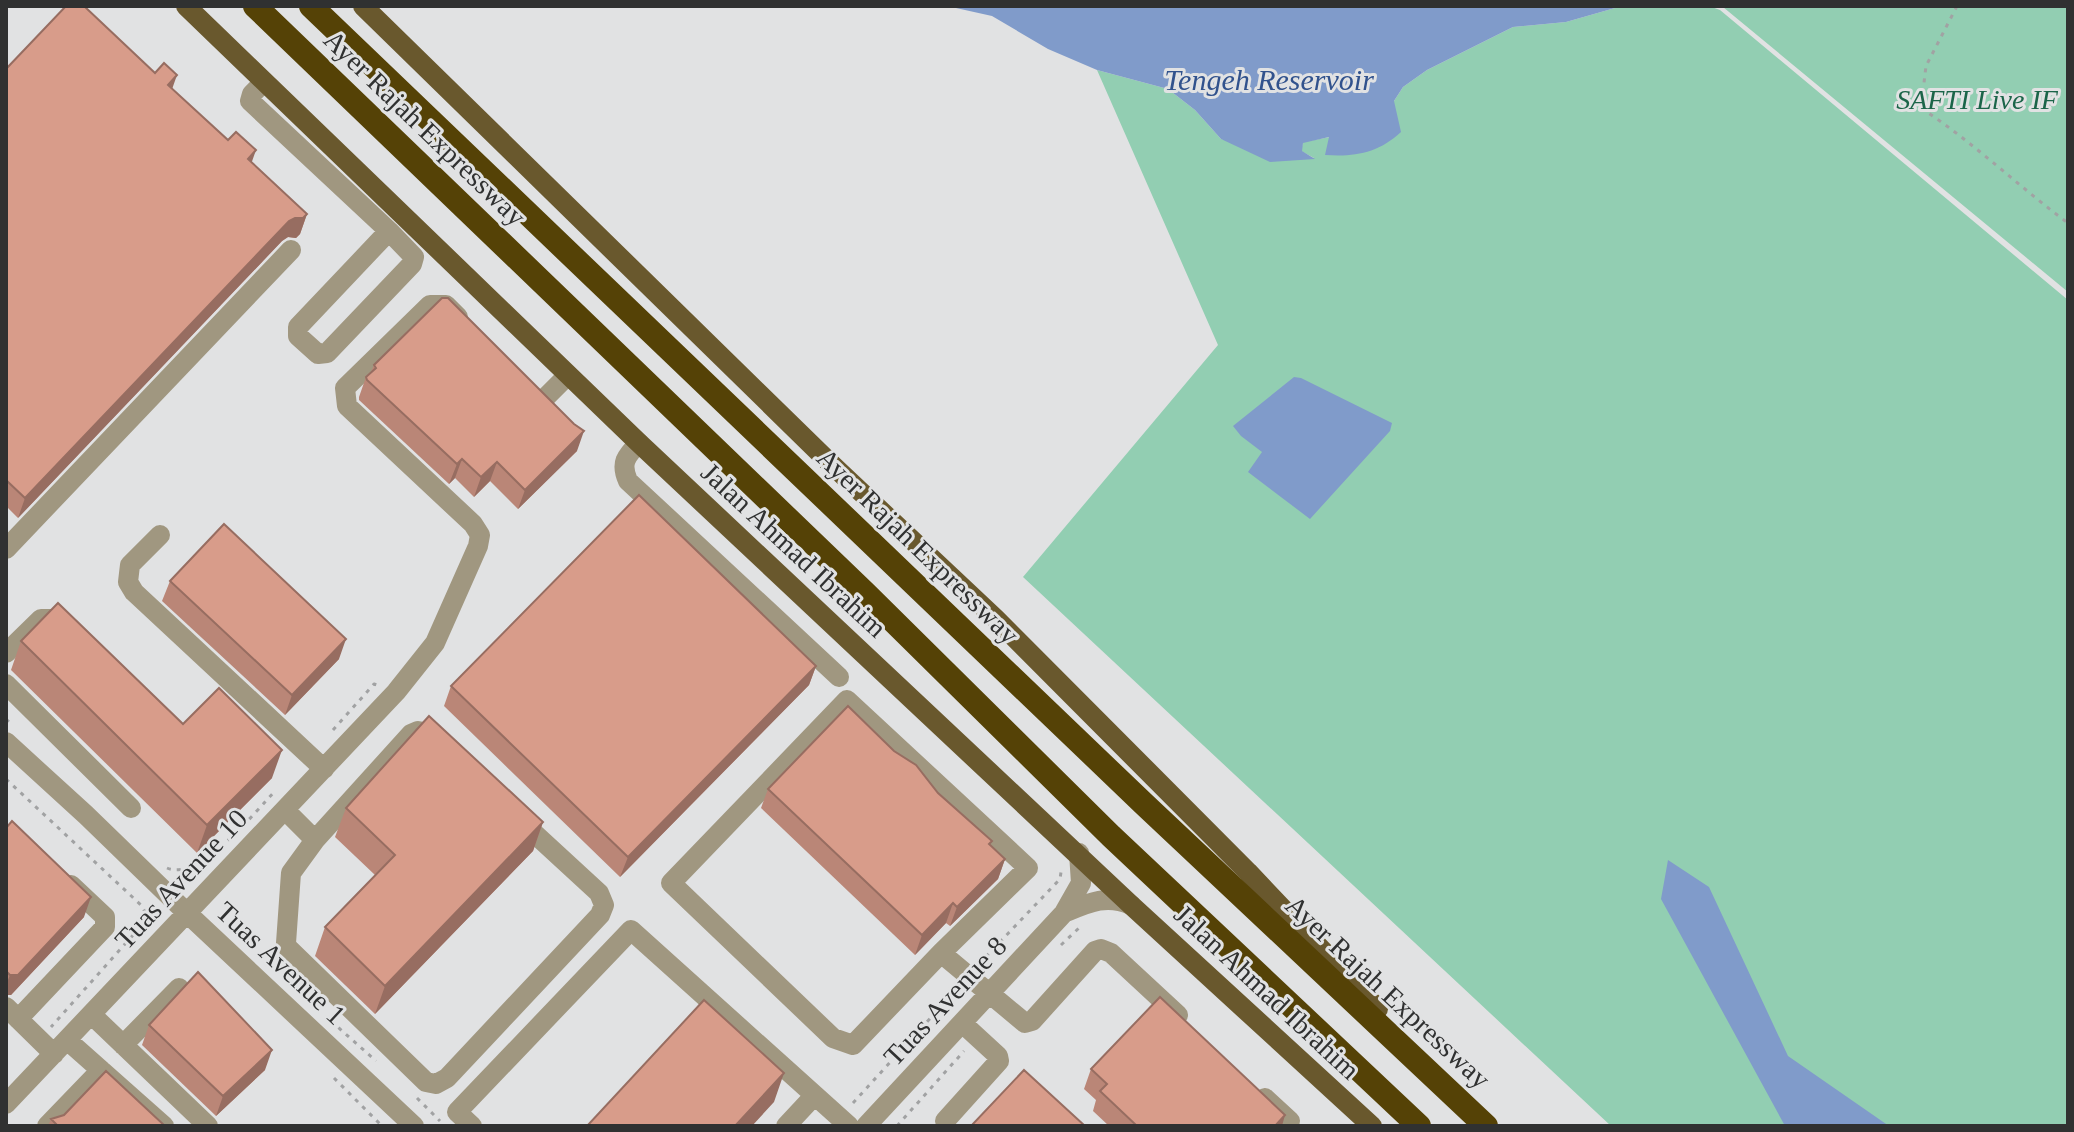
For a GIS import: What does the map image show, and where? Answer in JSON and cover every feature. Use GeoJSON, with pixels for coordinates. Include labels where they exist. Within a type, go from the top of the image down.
{"type":"FeatureCollection","features":[{"type":"Feature","properties":{"kind":"highway","name":"Ayer Rajah Expressway"},"geometry":{"type":"LineString","coordinates":[[255,6],[865,593],[1111,836],[1419,1126]]}},
{"type":"Feature","properties":{"kind":"highway","name":"Ayer Rajah Expressway"},"geometry":{"type":"LineString","coordinates":[[311,6],[1133,794],[1487,1126]]}},
{"type":"Feature","properties":{"kind":"main road","name":"Jalan Ahmad Ibrahim"},"geometry":{"type":"LineString","coordinates":[[186,6],[639,443],[1131,905],[1372,1126]]}},
{"type":"Feature","properties":{"kind":"main road"},"geometry":{"type":"LineString","coordinates":[[363,6],[828,461],[996,619],[1248,872],[1487,1126]]}},
{"type":"Feature","properties":{"kind":"street"},"geometry":{"type":"LineString","coordinates":[[264,82],[252,94],[250,101],[413,253],[412,264],[327,353],[318,354],[298,336],[298,327],[389,231]]}},
{"type":"Feature","properties":{"kind":"street"},"geometry":{"type":"LineString","coordinates":[[9,542],[291,250]]}},
{"type":"Feature","properties":{"kind":"street","name":"Tuas Avenue 10"},"geometry":{"type":"LineString","coordinates":[[6,1104],[53,1045],[92,1015],[188,914],[285,810],[317,762],[396,692],[435,643],[480,535],[473,524],[347,406],[345,388],[430,305],[446,305],[467,326]]}},
{"type":"Feature","properties":{"kind":"street"},"geometry":{"type":"LineString","coordinates":[[542,401],[568,375]]}},
{"type":"Feature","properties":{"kind":"street"},"geometry":{"type":"LineString","coordinates":[[639,443],[623,464],[628,481],[839,677]]}},
{"type":"Feature","properties":{"kind":"street"},"geometry":{"type":"LineString","coordinates":[[160,535],[130,565],[128,582],[134,592],[317,762]]}},
{"type":"Feature","properties":{"kind":"street"},"geometry":{"type":"LineString","coordinates":[[6,653],[41,619],[60,619],[81,639]]}},
{"type":"Feature","properties":{"kind":"street"},"geometry":{"type":"LineString","coordinates":[[6,684],[131,808]]}},
{"type":"Feature","properties":{"kind":"street"},"geometry":{"type":"LineString","coordinates":[[847,700],[1028,868],[941,953],[853,1045],[833,1038],[671,883],[847,700]]}},
{"type":"Feature","properties":{"kind":"street"},"geometry":{"type":"LineString","coordinates":[[424,732],[599,893],[603,911],[447,1078],[441,1083],[426,1082],[288,948],[289,879],[315,840],[411,734],[424,732]]}},
{"type":"Feature","properties":{"kind":"street","name":"Tuas Avenue 1"},"geometry":{"type":"LineString","coordinates":[[12,736],[86,815],[188,914],[414,1126]]}},
{"type":"Feature","properties":{"kind":"street"},"geometry":{"type":"LineString","coordinates":[[285,810],[315,840]]}},
{"type":"Feature","properties":{"kind":"street","name":"Tuas Avenue 8"},"geometry":{"type":"LineString","coordinates":[[866,1126],[1064,913],[1081,883],[1079,853]]}},
{"type":"Feature","properties":{"kind":"street"},"geometry":{"type":"LineString","coordinates":[[61,876],[105,917],[106,924],[12,1013],[53,1045],[101,1070],[164,1126]]}},
{"type":"Feature","properties":{"kind":"street","name":"Tuas Avenue 8"},"geometry":{"type":"LineString","coordinates":[[1064,913],[1107,899],[1131,905]]}},
{"type":"Feature","properties":{"kind":"street"},"geometry":{"type":"LineString","coordinates":[[472,1126],[457,1112],[631,930],[849,1126]]}},
{"type":"Feature","properties":{"kind":"street"},"geometry":{"type":"LineString","coordinates":[[941,953],[1025,1023],[1032,1021],[1095,951],[1101,949],[1111,953],[1189,1026]]}},
{"type":"Feature","properties":{"kind":"street"},"geometry":{"type":"LineString","coordinates":[[123,1045],[179,988]]}},
{"type":"Feature","properties":{"kind":"street"},"geometry":{"type":"LineString","coordinates":[[92,1015],[208,1126]]}},
{"type":"Feature","properties":{"kind":"street"},"geometry":{"type":"LineString","coordinates":[[945,1121],[999,1061],[998,1056],[962,1023]]}},
{"type":"Feature","properties":{"kind":"street"},"geometry":{"type":"LineString","coordinates":[[47,1126],[101,1070]]}},
{"type":"Feature","properties":{"kind":"street"},"geometry":{"type":"LineString","coordinates":[[1245,1079],[1290,1121]]}},
{"type":"Feature","properties":{"kind":"street"},"geometry":{"type":"LineString","coordinates":[[786,1126],[814,1096]]}},
{"type":"Feature","properties":{"kind":"path"},"geometry":{"type":"LineString","coordinates":[[1957,6],[1926,66],[1921,108],[1943,122],[2068,223]]}},
{"type":"Feature","properties":{"kind":"path"},"geometry":{"type":"LineString","coordinates":[[317,762],[374,684],[396,692]]}},
{"type":"Feature","properties":{"kind":"path"},"geometry":{"type":"LineString","coordinates":[[6,719],[12,736]]}},
{"type":"Feature","properties":{"kind":"path"},"geometry":{"type":"LineString","coordinates":[[6,779],[148,913],[53,1045]]}},
{"type":"Feature","properties":{"kind":"path"},"geometry":{"type":"LineString","coordinates":[[162,865],[176,872],[191,868],[219,849],[279,786]]}},
{"type":"Feature","properties":{"kind":"path"},"geometry":{"type":"LineString","coordinates":[[325,1016],[384,1068]]}},
{"type":"Feature","properties":{"kind":"path"},"geometry":{"type":"LineString","coordinates":[[415,1097],[446,1126]]}},
{"type":"Feature","properties":{"kind":"green space"},"geometry":{"type":"Polygon","coordinates":[[[1622,6],[1709,6],[1720,10],[2068,300],[2068,1126],[1611,1126],[1023,577],[1218,345],[1097,70],[1168,89],[1195,110],[1221,139],[1314,158],[1301,151],[1303,142],[1330,137],[1394,101],[1403,87],[1427,70],[1513,27],[1566,22],[1622,6]]]}},
{"type":"Feature","properties":{"kind":"green space","name":"SAFTI Live IF"},"geometry":{"type":"Polygon","coordinates":[[[1720,6],[2068,6],[2068,292],[1723,7],[1720,6]]]}},
{"type":"Feature","properties":{"kind":"water","name":"Tengeh Reservoir"},"geometry":{"type":"Polygon","coordinates":[[[947,6],[1622,6],[1566,22],[1513,27],[1427,70],[1403,87],[1394,101],[1401,132],[1375,149],[1357,154],[1325,155],[1329,137],[1303,143],[1302,151],[1315,159],[1270,162],[1221,139],[1195,110],[1168,89],[1097,70],[1048,49],[992,16],[947,6]]]}},
{"type":"Feature","properties":{"kind":"water"},"geometry":{"type":"Polygon","coordinates":[[[1294,377],[1392,423],[1390,431],[1310,519],[1248,472],[1262,452],[1233,426],[1294,377]]]}},
{"type":"Feature","properties":{"kind":"water"},"geometry":{"type":"Polygon","coordinates":[[[1668,860],[1709,887],[1788,1056],[1889,1126],[1785,1126],[1661,899],[1668,860]]]}},
{"type":"Feature","properties":{"kind":"building"},"geometry":{"type":"Polygon","coordinates":[[[66,6],[84,6],[155,73],[164,63],[177,75],[168,85],[228,140],[236,132],[256,150],[248,159],[307,214],[289,221],[25,498],[6,480],[6,69],[66,6]]]}},
{"type":"Feature","properties":{"kind":"building"},"geometry":{"type":"Polygon","coordinates":[[[442,298],[448,298],[584,431],[525,490],[497,462],[481,477],[462,459],[457,464],[367,380],[366,377],[376,368],[374,365],[442,298]]]}},
{"type":"Feature","properties":{"kind":"building"},"geometry":{"type":"Polygon","coordinates":[[[639,495],[816,666],[628,857],[451,686],[639,495]]]}},
{"type":"Feature","properties":{"kind":"building"},"geometry":{"type":"Polygon","coordinates":[[[224,524],[346,639],[292,695],[170,581],[224,524]]]}},
{"type":"Feature","properties":{"kind":"building"},"geometry":{"type":"Polygon","coordinates":[[[58,603],[183,724],[219,688],[282,750],[207,825],[21,641],[58,603]]]}},
{"type":"Feature","properties":{"kind":"building"},"geometry":{"type":"Polygon","coordinates":[[[848,706],[894,751],[916,765],[938,793],[992,841],[989,844],[1005,859],[957,907],[953,903],[922,935],[768,789],[848,706]]]}},
{"type":"Feature","properties":{"kind":"building"},"geometry":{"type":"Polygon","coordinates":[[[429,716],[543,822],[385,986],[325,927],[395,855],[346,808],[429,716]]]}},
{"type":"Feature","properties":{"kind":"building"},"geometry":{"type":"Polygon","coordinates":[[[12,821],[91,897],[18,975],[10,975],[6,971],[6,828],[12,821]]]}},
{"type":"Feature","properties":{"kind":"building"},"geometry":{"type":"Polygon","coordinates":[[[198,972],[272,1050],[223,1096],[149,1025],[198,972]]]}},
{"type":"Feature","properties":{"kind":"building"},"geometry":{"type":"Polygon","coordinates":[[[1160,997],[1285,1115],[1275,1126],[1137,1126],[1100,1091],[1107,1084],[1091,1069],[1160,997]]]}},
{"type":"Feature","properties":{"kind":"building"},"geometry":{"type":"Polygon","coordinates":[[[704,1000],[784,1073],[735,1126],[587,1126],[704,1000]]]}},
{"type":"Feature","properties":{"kind":"building"},"geometry":{"type":"Polygon","coordinates":[[[1024,1070],[1085,1126],[971,1126],[1024,1070]]]}},
{"type":"Feature","properties":{"kind":"building"},"geometry":{"type":"Polygon","coordinates":[[[106,1071],[165,1126],[58,1126],[51,1119],[64,1115],[106,1071]]]}}]}
